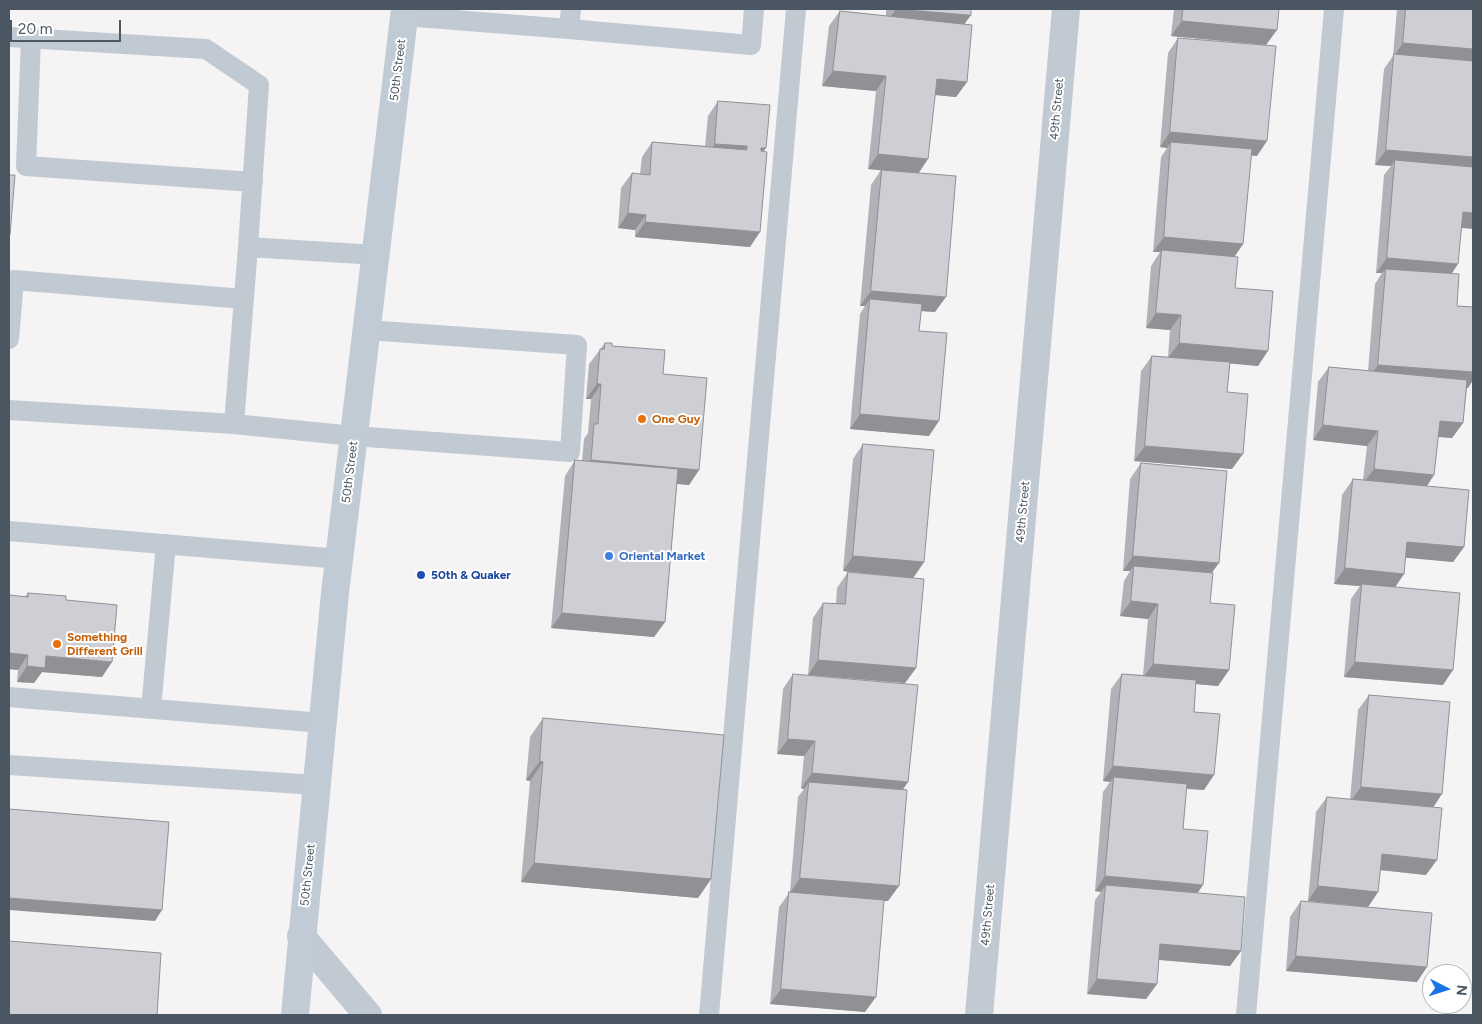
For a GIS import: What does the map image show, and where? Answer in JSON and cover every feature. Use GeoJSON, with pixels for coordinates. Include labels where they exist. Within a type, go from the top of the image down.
{"type":"FeatureCollection","features":[{"type":"Feature","properties":{"kind":"main road","name":"50th Street"},"geometry":{"type":"LineString","coordinates":[[295,1015],[340,559],[404,12]]}},
{"type":"Feature","properties":{"kind":"street","name":"49th Street"},"geometry":{"type":"LineString","coordinates":[[979,1015],[1066,9]]}},
{"type":"Feature","properties":{"kind":"street"},"geometry":{"type":"LineString","coordinates":[[302,936],[368,1015]]}},
{"type":"Feature","properties":{"kind":"lane"},"geometry":{"type":"LineString","coordinates":[[404,12],[570,19],[751,45],[754,9]]}},
{"type":"Feature","properties":{"kind":"lane"},"geometry":{"type":"LineString","coordinates":[[709,1015],[796,9]]}},
{"type":"Feature","properties":{"kind":"lane"},"geometry":{"type":"LineString","coordinates":[[1246,1015],[1334,9]]}},
{"type":"Feature","properties":{"kind":"lane"},"geometry":{"type":"LineString","coordinates":[[9,37],[206,49],[260,85],[234,424]]}},
{"type":"Feature","properties":{"kind":"lane"},"geometry":{"type":"LineString","coordinates":[[31,39],[26,166],[253,182]]}},
{"type":"Feature","properties":{"kind":"lane"},"geometry":{"type":"LineString","coordinates":[[248,247],[376,255]]}},
{"type":"Feature","properties":{"kind":"lane"},"geometry":{"type":"LineString","coordinates":[[9,339],[14,280],[244,299]]}},
{"type":"Feature","properties":{"kind":"lane"},"geometry":{"type":"LineString","coordinates":[[9,410],[234,424],[354,436],[570,452],[577,345],[367,330]]}},
{"type":"Feature","properties":{"kind":"lane"},"geometry":{"type":"LineString","coordinates":[[9,531],[340,559]]}},
{"type":"Feature","properties":{"kind":"lane"},"geometry":{"type":"LineString","coordinates":[[151,709],[166,544]]}},
{"type":"Feature","properties":{"kind":"lane"},"geometry":{"type":"LineString","coordinates":[[9,697],[323,723]]}},
{"type":"Feature","properties":{"kind":"lane"},"geometry":{"type":"LineString","coordinates":[[9,765],[317,785]]}},
{"type":"Feature","properties":{"kind":"building"},"geometry":{"type":"Polygon","coordinates":[[[896,9],[971,9],[971,15],[896,9]]]}},
{"type":"Feature","properties":{"kind":"building"},"geometry":{"type":"Polygon","coordinates":[[[1183,9],[1279,9],[1277,30],[1182,21],[1183,9]]]}},
{"type":"Feature","properties":{"kind":"building"},"geometry":{"type":"Polygon","coordinates":[[[1406,9],[1473,9],[1473,49],[1403,43],[1406,9]]]}},
{"type":"Feature","properties":{"kind":"building"},"geometry":{"type":"Polygon","coordinates":[[[840,11],[972,25],[967,82],[937,79],[928,159],[878,154],[886,76],[833,71],[840,11]]]}},
{"type":"Feature","properties":{"kind":"building"},"geometry":{"type":"Polygon","coordinates":[[[1178,38],[1276,46],[1267,141],[1170,132],[1178,38]]]}},
{"type":"Feature","properties":{"kind":"building"},"geometry":{"type":"Polygon","coordinates":[[[1394,54],[1473,61],[1473,157],[1386,150],[1394,54]]]}},
{"type":"Feature","properties":{"kind":"building"},"geometry":{"type":"Polygon","coordinates":[[[718,101],[770,105],[766,148],[761,148],[761,151],[767,152],[760,232],[645,222],[646,215],[628,213],[632,173],[650,175],[652,142],[747,150],[747,146],[715,144],[718,101]]]}},
{"type":"Feature","properties":{"kind":"building"},"geometry":{"type":"Polygon","coordinates":[[[1171,142],[1252,149],[1243,244],[1164,237],[1171,142]]]}},
{"type":"Feature","properties":{"kind":"building"},"geometry":{"type":"Polygon","coordinates":[[[1395,160],[1473,167],[1473,213],[1463,212],[1458,264],[1387,258],[1395,160]]]}},
{"type":"Feature","properties":{"kind":"building"},"geometry":{"type":"Polygon","coordinates":[[[882,170],[956,176],[946,297],[871,291],[882,170]]]}},
{"type":"Feature","properties":{"kind":"building"},"geometry":{"type":"Polygon","coordinates":[[[9,175],[15,175],[10,235],[9,235],[9,175]]]}},
{"type":"Feature","properties":{"kind":"building"},"geometry":{"type":"Polygon","coordinates":[[[1162,250],[1238,257],[1235,288],[1273,291],[1268,351],[1179,343],[1181,315],[1156,313],[1162,250]]]}},
{"type":"Feature","properties":{"kind":"building"},"geometry":{"type":"Polygon","coordinates":[[[1386,269],[1459,274],[1457,306],[1473,307],[1473,372],[1378,365],[1386,269]]]}},
{"type":"Feature","properties":{"kind":"building"},"geometry":{"type":"Polygon","coordinates":[[[870,299],[922,304],[919,331],[947,333],[939,421],[860,414],[870,299]]]}},
{"type":"Feature","properties":{"kind":"building","name":"One Guy"},"geometry":{"type":"Polygon","coordinates":[[[605,343],[612,343],[612,346],[665,350],[663,374],[707,378],[699,470],[591,460],[594,424],[598,424],[601,384],[597,384],[600,349],[604,349],[605,343]]]}},
{"type":"Feature","properties":{"kind":"building"},"geometry":{"type":"Polygon","coordinates":[[[1152,356],[1230,362],[1227,392],[1248,394],[1243,454],[1145,446],[1152,356]]]}},
{"type":"Feature","properties":{"kind":"building"},"geometry":{"type":"Polygon","coordinates":[[[1329,367],[1467,380],[1463,423],[1440,421],[1434,475],[1374,469],[1378,431],[1323,425],[1329,367]]]}},
{"type":"Feature","properties":{"kind":"building"},"geometry":{"type":"Polygon","coordinates":[[[863,444],[934,450],[924,562],[853,556],[863,444]]]}},
{"type":"Feature","properties":{"kind":"building","name":"Oriental Market"},"geometry":{"type":"Polygon","coordinates":[[[575,460],[678,469],[665,622],[562,613],[575,460]]]}},
{"type":"Feature","properties":{"kind":"building"},"geometry":{"type":"Polygon","coordinates":[[[1141,463],[1227,471],[1219,563],[1133,556],[1141,463]]]}},
{"type":"Feature","properties":{"kind":"building"},"geometry":{"type":"Polygon","coordinates":[[[1353,479],[1469,490],[1464,547],[1407,542],[1404,574],[1345,568],[1353,479]]]}},
{"type":"Feature","properties":{"kind":"building"},"geometry":{"type":"Polygon","coordinates":[[[1134,566],[1213,573],[1210,603],[1235,605],[1229,670],[1153,664],[1158,604],[1131,601],[1134,566]]]}},
{"type":"Feature","properties":{"kind":"building"},"geometry":{"type":"Polygon","coordinates":[[[848,572],[924,579],[916,668],[818,660],[823,603],[845,604],[848,572]]]}},
{"type":"Feature","properties":{"kind":"building"},"geometry":{"type":"Polygon","coordinates":[[[1362,584],[1460,593],[1453,670],[1355,662],[1362,584]]]}},
{"type":"Feature","properties":{"kind":"building","name":"Something Different Grill"},"geometry":{"type":"Polygon","coordinates":[[[28,593],[66,596],[66,600],[117,605],[112,662],[46,656],[45,668],[27,666],[28,655],[9,653],[9,595],[28,597],[28,593]]]}},
{"type":"Feature","properties":{"kind":"building"},"geometry":{"type":"Polygon","coordinates":[[[793,674],[918,685],[908,782],[812,773],[815,741],[788,739],[793,674]]]}},
{"type":"Feature","properties":{"kind":"building"},"geometry":{"type":"Polygon","coordinates":[[[1122,674],[1196,680],[1194,712],[1220,714],[1214,775],[1113,766],[1122,674]]]}},
{"type":"Feature","properties":{"kind":"building"},"geometry":{"type":"Polygon","coordinates":[[[1369,695],[1450,702],[1442,794],[1361,787],[1369,695]]]}},
{"type":"Feature","properties":{"kind":"building"},"geometry":{"type":"Polygon","coordinates":[[[543,718],[724,735],[711,879],[534,863],[543,762],[540,761],[543,718]]]}},
{"type":"Feature","properties":{"kind":"building"},"geometry":{"type":"Polygon","coordinates":[[[1114,777],[1187,784],[1183,829],[1208,831],[1203,885],[1105,876],[1114,777]]]}},
{"type":"Feature","properties":{"kind":"building"},"geometry":{"type":"Polygon","coordinates":[[[809,782],[907,790],[899,886],[800,878],[809,782]]]}},
{"type":"Feature","properties":{"kind":"building"},"geometry":{"type":"Polygon","coordinates":[[[1327,797],[1442,808],[1437,860],[1382,854],[1378,892],[1318,886],[1327,797]]]}},
{"type":"Feature","properties":{"kind":"building"},"geometry":{"type":"Polygon","coordinates":[[[9,809],[169,822],[162,910],[9,898],[9,809]]]}},
{"type":"Feature","properties":{"kind":"building"},"geometry":{"type":"Polygon","coordinates":[[[1106,885],[1245,897],[1241,951],[1160,944],[1157,984],[1097,979],[1106,885]]]}},
{"type":"Feature","properties":{"kind":"building"},"geometry":{"type":"Polygon","coordinates":[[[789,892],[884,900],[876,997],[781,989],[789,892]]]}},
{"type":"Feature","properties":{"kind":"building"},"geometry":{"type":"Polygon","coordinates":[[[1301,901],[1432,913],[1427,964],[1422,964],[1422,967],[1296,956],[1301,901]]]}},
{"type":"Feature","properties":{"kind":"building"},"geometry":{"type":"Polygon","coordinates":[[[9,941],[161,953],[157,1015],[9,1015],[9,941]]]}},
{"type":"Feature","properties":{"kind":"place","name":"One Guy"},"geometry":{"type":"Point","coordinates":[642,419]}},
{"type":"Feature","properties":{"kind":"place","name":"Oriental Market"},"geometry":{"type":"Point","coordinates":[609,556]}},
{"type":"Feature","properties":{"kind":"place","name":"50th & Quaker"},"geometry":{"type":"Point","coordinates":[421,575]}},
{"type":"Feature","properties":{"kind":"place","name":"Something Different Grill"},"geometry":{"type":"Point","coordinates":[57,644]}}]}
